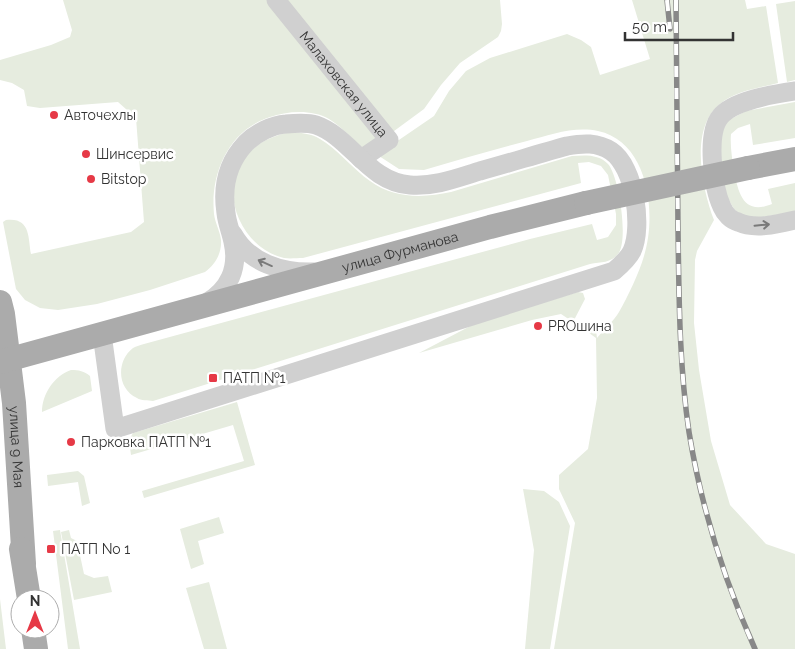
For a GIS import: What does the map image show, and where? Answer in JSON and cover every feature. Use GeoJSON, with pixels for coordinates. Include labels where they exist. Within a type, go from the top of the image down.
{"type":"FeatureCollection","features":[{"type":"Feature","properties":{"kind":"main road","name":"улица Фурманова"},"geometry":{"type":"LineString","coordinates":[[4,361],[490,227],[586,203],[795,159]]}},
{"type":"Feature","properties":{"kind":"main road","name":"улица 9 Мая"},"geometry":{"type":"LineString","coordinates":[[0,302],[3,314],[4,361],[14,403],[24,564]]}},
{"type":"Feature","properties":{"kind":"main road","name":"улица 9 Мая"},"geometry":{"type":"LineString","coordinates":[[0,449],[28,589]]}},
{"type":"Feature","properties":{"kind":"street","name":"Малаховская улица"},"geometry":{"type":"LineString","coordinates":[[276,0],[389,140],[361,159]]}},
{"type":"Feature","properties":{"kind":"street"},"geometry":{"type":"LineString","coordinates":[[795,91],[747,101],[731,108],[720,116],[712,139],[717,188],[722,207],[730,218],[739,223],[754,226],[795,220]]}},
{"type":"Feature","properties":{"kind":"street"},"geometry":{"type":"LineString","coordinates":[[102,334],[115,428],[614,271],[623,264],[632,251],[635,239],[634,188],[622,160],[611,151],[595,144],[582,143],[427,185],[409,185],[393,182],[376,172],[329,131],[315,124],[300,122],[281,124],[263,130],[247,142],[235,156],[227,174],[224,192],[229,226],[234,244],[235,261],[232,275],[226,287],[215,298],[201,306]]}},
{"type":"Feature","properties":{"kind":"street"},"geometry":{"type":"LineString","coordinates":[[229,226],[237,242],[249,254],[265,264],[284,270],[301,272],[330,271]]}},
{"type":"Feature","properties":{"kind":"shaded area"},"geometry":{"type":"Polygon","coordinates":[[[63,0],[271,0],[381,136],[363,148],[329,119],[307,112],[284,113],[256,123],[243,132],[233,143],[219,169],[215,183],[214,214],[221,245],[215,262],[209,269],[150,290],[97,304],[58,310],[40,308],[25,300],[16,289],[3,222],[14,220],[24,225],[27,230],[31,254],[131,232],[144,222],[136,118],[118,102],[40,108],[27,106],[24,90],[12,83],[0,80],[0,60],[51,45],[70,37],[72,30],[63,0]]]}},
{"type":"Feature","properties":{"kind":"shaded area"},"geometry":{"type":"Polygon","coordinates":[[[283,0],[500,0],[502,24],[498,37],[460,63],[424,109],[390,134],[283,0]]]}},
{"type":"Feature","properties":{"kind":"shaded area"},"geometry":{"type":"Polygon","coordinates":[[[632,0],[745,0],[747,9],[766,6],[778,83],[748,90],[726,100],[710,115],[704,128],[701,143],[702,176],[714,220],[697,251],[695,260],[694,323],[699,370],[711,441],[730,505],[766,544],[795,554],[795,649],[554,649],[575,523],[559,489],[559,475],[588,449],[597,398],[596,338],[578,325],[586,322],[594,325],[597,338],[614,319],[636,277],[648,239],[649,201],[645,182],[638,164],[629,149],[615,138],[598,131],[571,130],[488,151],[424,170],[399,169],[379,156],[434,116],[449,91],[466,71],[490,58],[567,34],[591,47],[600,75],[650,59],[632,0]]]}},
{"type":"Feature","properties":{"kind":"shaded area"},"geometry":{"type":"Polygon","coordinates":[[[795,1],[795,80],[787,82],[776,4],[795,1]]]}},
{"type":"Feature","properties":{"kind":"shaded area"},"geometry":{"type":"Polygon","coordinates":[[[795,102],[795,138],[753,145],[750,124],[738,128],[731,134],[731,138],[736,178],[740,194],[744,200],[754,207],[772,204],[768,189],[795,183],[795,212],[755,218],[741,215],[734,209],[726,195],[719,153],[721,130],[729,120],[746,111],[795,102]]]}},
{"type":"Feature","properties":{"kind":"shaded area"},"geometry":{"type":"Polygon","coordinates":[[[290,132],[317,137],[379,187],[399,194],[420,196],[451,192],[572,156],[587,155],[600,158],[608,164],[616,181],[623,223],[621,247],[618,254],[609,261],[590,264],[153,401],[139,399],[130,394],[122,382],[122,367],[127,354],[137,346],[530,239],[592,224],[597,240],[608,237],[616,225],[616,214],[608,175],[601,166],[589,162],[578,163],[581,183],[303,258],[284,258],[269,253],[246,232],[238,218],[234,203],[233,187],[236,172],[244,158],[254,148],[265,141],[290,132]]]}},
{"type":"Feature","properties":{"kind":"shaded area"},"geometry":{"type":"Polygon","coordinates":[[[578,292],[583,293],[585,299],[573,322],[561,314],[532,320],[419,353],[478,322],[578,292]]]}},
{"type":"Feature","properties":{"kind":"shaded area"},"geometry":{"type":"Polygon","coordinates":[[[71,370],[81,371],[90,376],[92,391],[42,412],[44,399],[50,386],[59,377],[71,370]]]}},
{"type":"Feature","properties":{"kind":"shaded area"},"geometry":{"type":"Polygon","coordinates":[[[237,402],[255,465],[144,498],[142,491],[244,461],[233,425],[131,455],[129,440],[133,433],[237,402]]]}},
{"type":"Feature","properties":{"kind":"shaded area"},"geometry":{"type":"Polygon","coordinates":[[[78,471],[84,476],[90,503],[82,506],[78,482],[48,486],[47,475],[78,471]]]}},
{"type":"Feature","properties":{"kind":"shaded area"},"geometry":{"type":"Polygon","coordinates":[[[523,489],[544,491],[559,502],[570,526],[550,649],[525,649],[534,550],[523,489]]]}},
{"type":"Feature","properties":{"kind":"shaded area"},"geometry":{"type":"Polygon","coordinates":[[[219,517],[224,533],[198,541],[204,564],[191,569],[180,529],[219,517]]]}},
{"type":"Feature","properties":{"kind":"shaded area"},"geometry":{"type":"Polygon","coordinates":[[[60,530],[80,649],[68,649],[53,531],[60,530]]]}},
{"type":"Feature","properties":{"kind":"shaded area"},"geometry":{"type":"Polygon","coordinates":[[[69,530],[71,538],[77,541],[84,574],[94,578],[108,576],[112,592],[74,600],[61,532],[69,530]]]}},
{"type":"Feature","properties":{"kind":"shaded area"},"geometry":{"type":"Polygon","coordinates":[[[209,582],[227,649],[204,649],[186,588],[209,582]]]}},
{"type":"Feature","properties":{"kind":"shaded area"},"geometry":{"type":"Polygon","coordinates":[[[0,599],[6,649],[0,649],[0,599]]]}},
{"type":"Feature","properties":{"kind":"railway"},"geometry":{"type":"LineString","coordinates":[[667,0],[670,29]]}},
{"type":"Feature","properties":{"kind":"railway"},"geometry":{"type":"LineString","coordinates":[[676,0],[679,304],[681,356],[689,432],[700,487],[715,542],[733,596],[755,649]]}},
{"type":"Feature","properties":{"kind":"place","name":"Авточехлы"},"geometry":{"type":"Point","coordinates":[54,115]}},
{"type":"Feature","properties":{"kind":"place","name":"Шинсервис"},"geometry":{"type":"Point","coordinates":[86,154]}},
{"type":"Feature","properties":{"kind":"place","name":"Bitstop"},"geometry":{"type":"Point","coordinates":[91,179]}},
{"type":"Feature","properties":{"kind":"place","name":"PROшина"},"geometry":{"type":"Point","coordinates":[538,326]}},
{"type":"Feature","properties":{"kind":"place","name":"ПАТП №1"},"geometry":{"type":"Point","coordinates":[213,378]}},
{"type":"Feature","properties":{"kind":"place","name":"Парковка ПАТП №1"},"geometry":{"type":"Point","coordinates":[71,442]}},
{"type":"Feature","properties":{"kind":"place","name":"ПАТП No 1"},"geometry":{"type":"Point","coordinates":[51,549]}}]}
